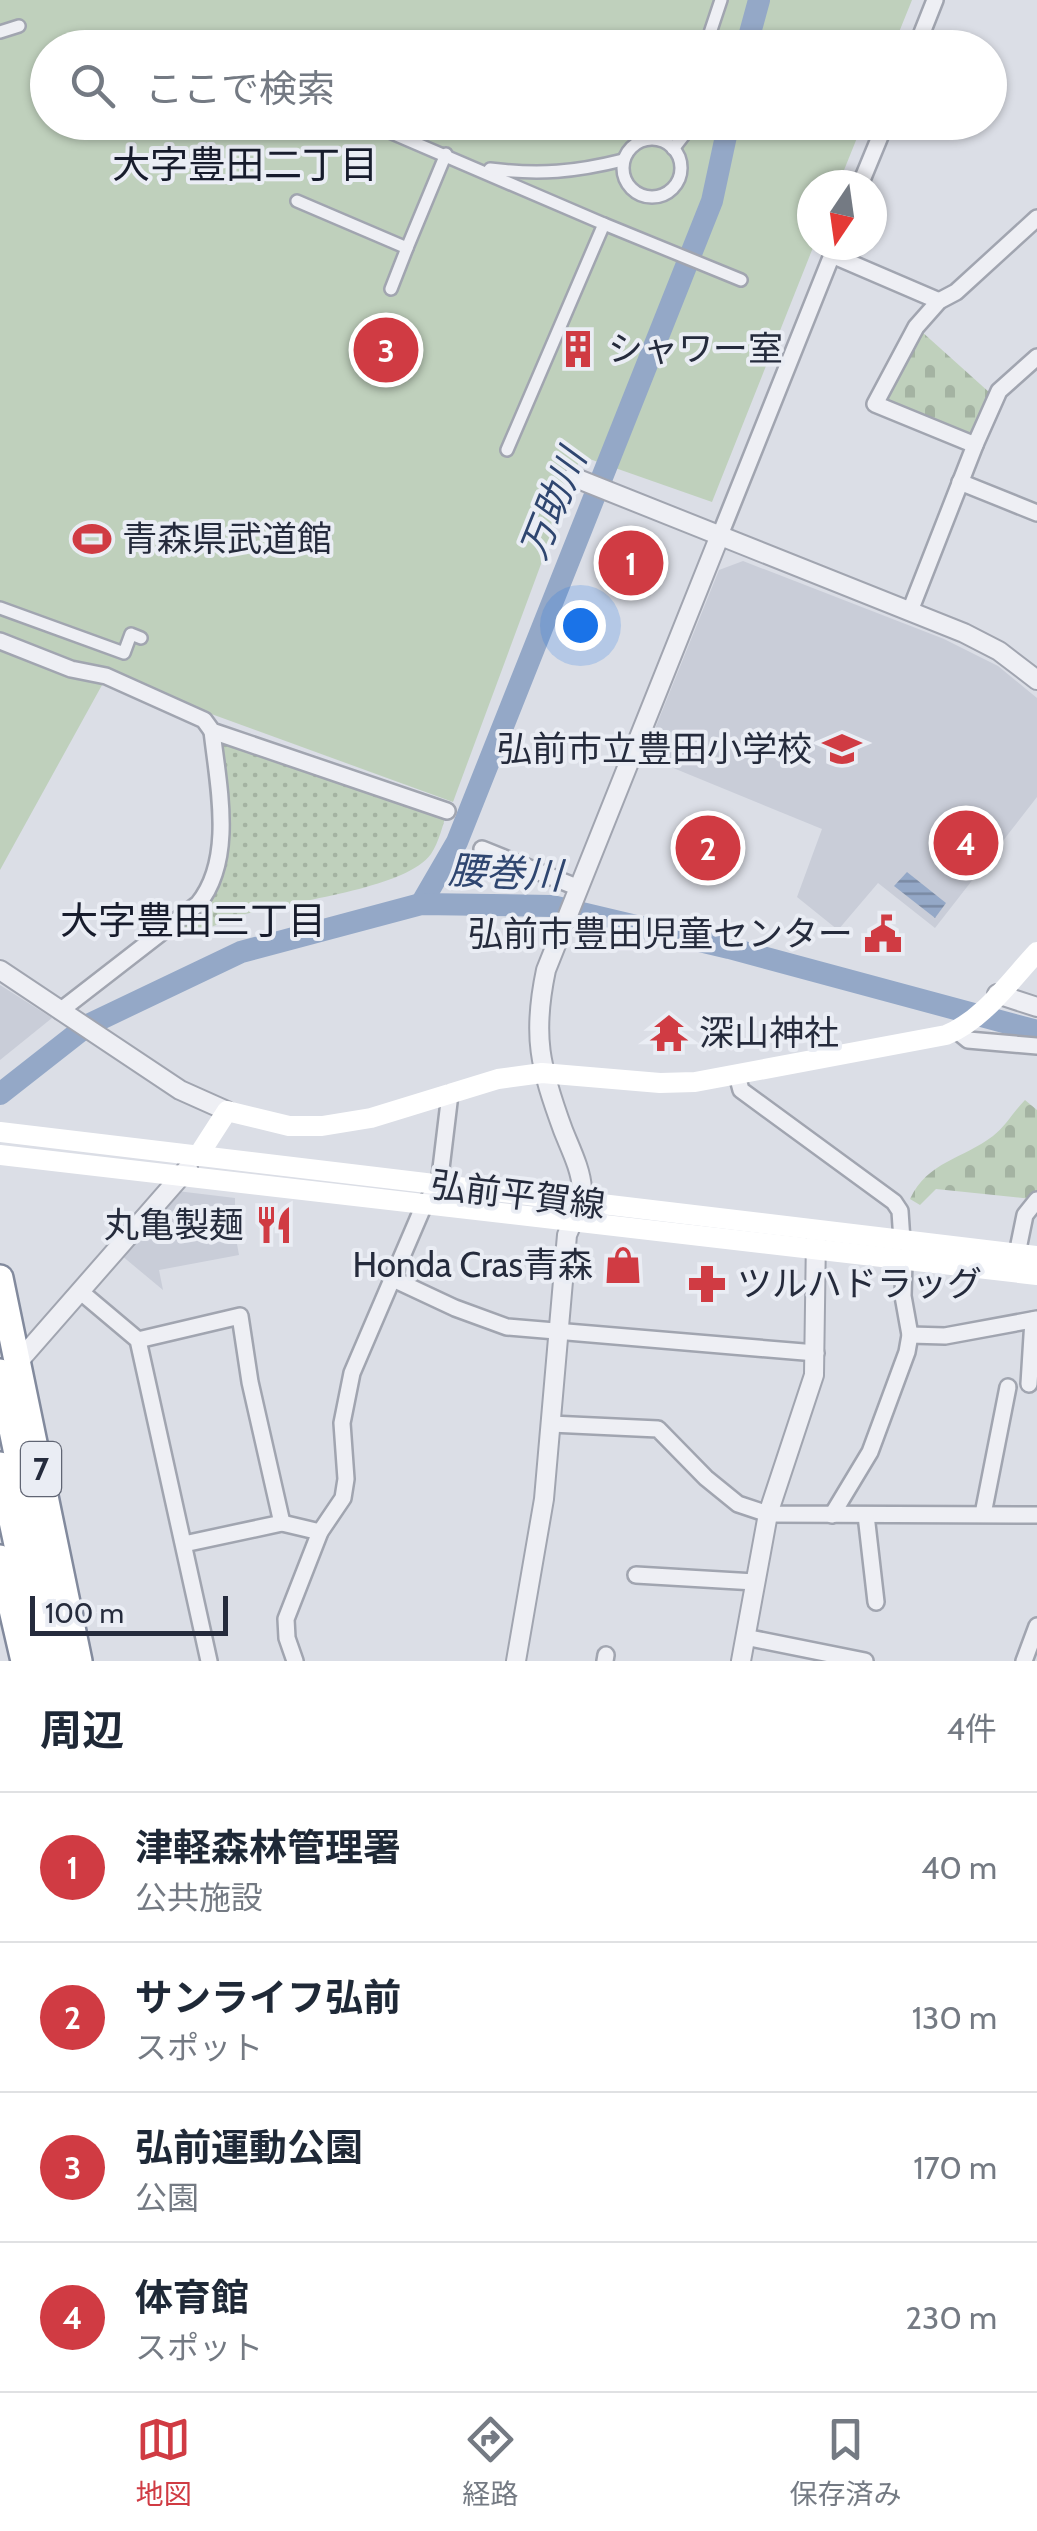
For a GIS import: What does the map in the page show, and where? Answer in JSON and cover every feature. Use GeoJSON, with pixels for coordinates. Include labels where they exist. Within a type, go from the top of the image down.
{"type":"FeatureCollection","features":[{"type":"Feature","properties":{"kind":"highway","name":"7"},"geometry":{"type":"LineString","coordinates":[[0,1278],[9,1366],[60,1661]]}},
{"type":"Feature","properties":{"kind":"highway","name":"7"},"geometry":{"type":"LineString","coordinates":[[9,1366],[79,1661]]}},
{"type":"Feature","properties":{"kind":"highway","name":"7"},"geometry":{"type":"LineString","coordinates":[[0,1464],[42,1661]]}},
{"type":"Feature","properties":{"kind":"highway"},"geometry":{"type":"LineString","coordinates":[[0,1558],[24,1661]]}},
{"type":"Feature","properties":{"kind":"main road"},"geometry":{"type":"LineString","coordinates":[[198,1156],[227,1111],[289,1126],[322,1126],[371,1118],[498,1079],[542,1072],[660,1083],[695,1082],[946,1036],[992,1000],[1037,952]]}},
{"type":"Feature","properties":{"kind":"main road","name":"弘前平賀線"},"geometry":{"type":"LineString","coordinates":[[0,1132],[439,1185],[578,1212]]}},
{"type":"Feature","properties":{"kind":"main road","name":"弘前平賀線"},"geometry":{"type":"LineString","coordinates":[[0,1155],[424,1204],[578,1212],[903,1250],[1027,1255]]}},
{"type":"Feature","properties":{"kind":"main road","name":"弘前平賀線"},"geometry":{"type":"LineString","coordinates":[[903,1250],[1037,1275]]}},
{"type":"Feature","properties":{"kind":"street"},"geometry":{"type":"LineString","coordinates":[[711,30],[721,0]]}},
{"type":"Feature","properties":{"kind":"street"},"geometry":{"type":"LineString","coordinates":[[923,30],[935,0]]}},
{"type":"Feature","properties":{"kind":"street"},"geometry":{"type":"LineString","coordinates":[[0,32],[19,26]]}},
{"type":"Feature","properties":{"kind":"street"},"geometry":{"type":"LineString","coordinates":[[411,140],[741,280]]}},
{"type":"Feature","properties":{"kind":"street"},"geometry":{"type":"LineString","coordinates":[[661,140],[673,148],[680,161],[678,180],[664,194],[645,196],[629,187],[622,169],[634,144],[661,140]]}},
{"type":"Feature","properties":{"kind":"street"},"geometry":{"type":"LineString","coordinates":[[673,148],[679,140]]}},
{"type":"Feature","properties":{"kind":"street"},"geometry":{"type":"LineString","coordinates":[[866,170],[879,140]]}},
{"type":"Feature","properties":{"kind":"street"},"geometry":{"type":"LineString","coordinates":[[390,289],[446,154]]}},
{"type":"Feature","properties":{"kind":"street"},"geometry":{"type":"LineString","coordinates":[[473,166],[543,174],[624,160]]}},
{"type":"Feature","properties":{"kind":"street"},"geometry":{"type":"LineString","coordinates":[[297,201],[407,248]]}},
{"type":"Feature","properties":{"kind":"street"},"geometry":{"type":"LineString","coordinates":[[975,445],[876,404],[904,347],[939,300],[956,292],[1037,218]]}},
{"type":"Feature","properties":{"kind":"street"},"geometry":{"type":"LineString","coordinates":[[507,450],[604,224]]}},
{"type":"Feature","properties":{"kind":"street"},"geometry":{"type":"LineString","coordinates":[[516,1661],[544,1499],[567,1235],[578,1212],[582,1182],[542,1072],[537,1020],[546,970],[830,260]]}},
{"type":"Feature","properties":{"kind":"street"},"geometry":{"type":"LineString","coordinates":[[855,260],[939,300]]}},
{"type":"Feature","properties":{"kind":"street"},"geometry":{"type":"LineString","coordinates":[[910,611],[999,391],[1037,358]]}},
{"type":"Feature","properties":{"kind":"street"},"geometry":{"type":"LineString","coordinates":[[580,479],[982,641],[1037,680]]}},
{"type":"Feature","properties":{"kind":"street"},"geometry":{"type":"LineString","coordinates":[[960,482],[1037,513]]}},
{"type":"Feature","properties":{"kind":"street"},"geometry":{"type":"LineString","coordinates":[[0,608],[81,641],[124,653],[132,634],[141,638]]}},
{"type":"Feature","properties":{"kind":"street"},"geometry":{"type":"LineString","coordinates":[[0,641],[71,669],[123,683],[204,720],[212,731],[220,812],[218,860],[212,888],[65,1015]]}},
{"type":"Feature","properties":{"kind":"street"},"geometry":{"type":"LineString","coordinates":[[212,731],[446,811]]}},
{"type":"Feature","properties":{"kind":"street"},"geometry":{"type":"LineString","coordinates":[[482,849],[577,892]]}},
{"type":"Feature","properties":{"kind":"street"},"geometry":{"type":"LineString","coordinates":[[0,970],[180,1090],[227,1111]]}},
{"type":"Feature","properties":{"kind":"street"},"geometry":{"type":"LineString","coordinates":[[992,1000],[1037,1008]]}},
{"type":"Feature","properties":{"kind":"street"},"geometry":{"type":"LineString","coordinates":[[959,1029],[968,1040],[1037,1046]]}},
{"type":"Feature","properties":{"kind":"street"},"geometry":{"type":"LineString","coordinates":[[737,1074],[742,1090],[894,1202],[900,1211],[903,1296],[910,1334],[907,1352],[870,1452],[832,1515]]}},
{"type":"Feature","properties":{"kind":"street"},"geometry":{"type":"LineString","coordinates":[[294,1661],[286,1620],[320,1532],[343,1498],[346,1479],[342,1423],[352,1372],[424,1204],[439,1185],[450,1094]]}},
{"type":"Feature","properties":{"kind":"street"},"geometry":{"type":"LineString","coordinates":[[9,1366],[81,1292],[198,1156]]}},
{"type":"Feature","properties":{"kind":"street"},"geometry":{"type":"LineString","coordinates":[[1027,1255],[1025,1214],[1037,1200]]}},
{"type":"Feature","properties":{"kind":"street"},"geometry":{"type":"LineString","coordinates":[[741,1661],[768,1514],[809,1399],[816,1352],[816,1241]]}},
{"type":"Feature","properties":{"kind":"street"},"geometry":{"type":"LineString","coordinates":[[393,1280],[507,1327],[816,1352]]}},
{"type":"Feature","properties":{"kind":"street"},"geometry":{"type":"LineString","coordinates":[[81,1292],[138,1340],[208,1661]]}},
{"type":"Feature","properties":{"kind":"street"},"geometry":{"type":"LineString","coordinates":[[138,1340],[240,1316],[250,1382],[282,1523]]}},
{"type":"Feature","properties":{"kind":"street"},"geometry":{"type":"LineString","coordinates":[[910,1334],[946,1336],[1035,1320],[1030,1384]]}},
{"type":"Feature","properties":{"kind":"street"},"geometry":{"type":"LineString","coordinates":[[983,1514],[1008,1387]]}},
{"type":"Feature","properties":{"kind":"street"},"geometry":{"type":"LineString","coordinates":[[551,1424],[658,1430],[738,1504],[768,1514],[1037,1515]]}},
{"type":"Feature","properties":{"kind":"street"},"geometry":{"type":"LineString","coordinates":[[866,1515],[876,1602]]}},
{"type":"Feature","properties":{"kind":"street"},"geometry":{"type":"LineString","coordinates":[[184,1544],[282,1523],[320,1532]]}},
{"type":"Feature","properties":{"kind":"street"},"geometry":{"type":"LineString","coordinates":[[636,1575],[755,1582]]}},
{"type":"Feature","properties":{"kind":"street"},"geometry":{"type":"LineString","coordinates":[[1024,1661],[1037,1626]]}},
{"type":"Feature","properties":{"kind":"street"},"geometry":{"type":"LineString","coordinates":[[745,1637],[865,1661]]}},
{"type":"Feature","properties":{"kind":"shaded area","name":"弘前市立豊田小学校"},"geometry":{"type":"Polygon","coordinates":[[[743,561],[944,639],[998,666],[1037,698],[1037,797],[935,928],[878,883],[838,930],[797,897],[822,829],[644,756],[719,570],[743,561]]]}},
{"type":"Feature","properties":{"kind":"shaded area"},"geometry":{"type":"Polygon","coordinates":[[[0,985],[52,1018],[0,1060],[0,985]]]}},
{"type":"Feature","properties":{"kind":"shaded area"},"geometry":{"type":"Polygon","coordinates":[[[177,1191],[235,1198],[239,1255],[159,1270],[163,1290],[121,1255],[177,1191]]]}},
{"type":"Feature","properties":{"kind":"green space"},"geometry":{"type":"Polygon","coordinates":[[[0,0],[912,0],[900,30],[30,30],[30,140],[856,140],[844,170],[797,170],[797,260],[808,260],[712,502],[581,456],[453,802],[107,676],[0,870],[0,0]]]}},
{"type":"Feature","properties":{"kind":"green space"},"geometry":{"type":"Polygon","coordinates":[[[921,331],[990,393],[971,440],[881,402],[921,331]]]}},
{"type":"Feature","properties":{"kind":"green space"},"geometry":{"type":"Polygon","coordinates":[[[212,731],[447,811],[434,849],[417,866],[397,877],[242,915],[192,934],[183,927],[187,913],[218,860],[212,731]]]}},
{"type":"Feature","properties":{"kind":"green space"},"geometry":{"type":"Polygon","coordinates":[[[1025,1100],[1037,1110],[1037,1195],[1032,1199],[936,1189],[920,1205],[910,1199],[926,1176],[993,1136],[1025,1100]]]}},
{"type":"Feature","properties":{"kind":"water"},"geometry":{"type":"Polygon","coordinates":[[[907,872],[946,903],[935,918],[894,886],[907,872]]]}},
{"type":"Feature","properties":{"kind":"waterway","name":"万助川"},"geometry":{"type":"LineString","coordinates":[[751,30],[759,0]]}},
{"type":"Feature","properties":{"kind":"waterway","name":"万助川"},"geometry":{"type":"LineString","coordinates":[[421,904],[457,842],[712,201],[725,140]]}},
{"type":"Feature","properties":{"kind":"waterway","name":"腰巻川"},"geometry":{"type":"LineString","coordinates":[[0,1094],[88,1025],[241,952],[421,904],[552,906],[729,948],[1037,1031]]}},
{"type":"Feature","properties":{"kind":"place","name":"シャワー室"},"geometry":{"type":"Point","coordinates":[578,349]}},
{"type":"Feature","properties":{"kind":"place","name":"弘前運動公園"},"geometry":{"type":"Point","coordinates":[386,350]}},
{"type":"Feature","properties":{"kind":"place","name":"青森県武道館"},"geometry":{"type":"Point","coordinates":[92,539]}},
{"type":"Feature","properties":{"kind":"place","name":"津軽森林管理署"},"geometry":{"type":"Point","coordinates":[631,563]}},
{"type":"Feature","properties":{"kind":"place","name":"弘前市立豊田小学校"},"geometry":{"type":"Point","coordinates":[842,749]}},
{"type":"Feature","properties":{"kind":"place","name":"体育館"},"geometry":{"type":"Point","coordinates":[966,843]}},
{"type":"Feature","properties":{"kind":"place","name":"サンライフ弘前"},"geometry":{"type":"Point","coordinates":[708,848]}},
{"type":"Feature","properties":{"kind":"place","name":"弘前市豊田児童センター"},"geometry":{"type":"Point","coordinates":[883,934]}},
{"type":"Feature","properties":{"kind":"place","name":"深山神社"},"geometry":{"type":"Point","coordinates":[669,1033]}},
{"type":"Feature","properties":{"kind":"place","name":"丸亀製麺"},"geometry":{"type":"Point","coordinates":[274,1225]}},
{"type":"Feature","properties":{"kind":"place","name":"Honda Cras青森"},"geometry":{"type":"Point","coordinates":[623,1265]}},
{"type":"Feature","properties":{"kind":"place","name":"ツルハドラッグ"},"geometry":{"type":"Point","coordinates":[707,1284]}},
{"type":"Feature","properties":{"kind":"district","name":"大字豊田二丁目"},"geometry":{"type":"Point","coordinates":[245,165]}},
{"type":"Feature","properties":{"kind":"district","name":"大字豊田三丁目"},"geometry":{"type":"Point","coordinates":[193,921]}}]}
